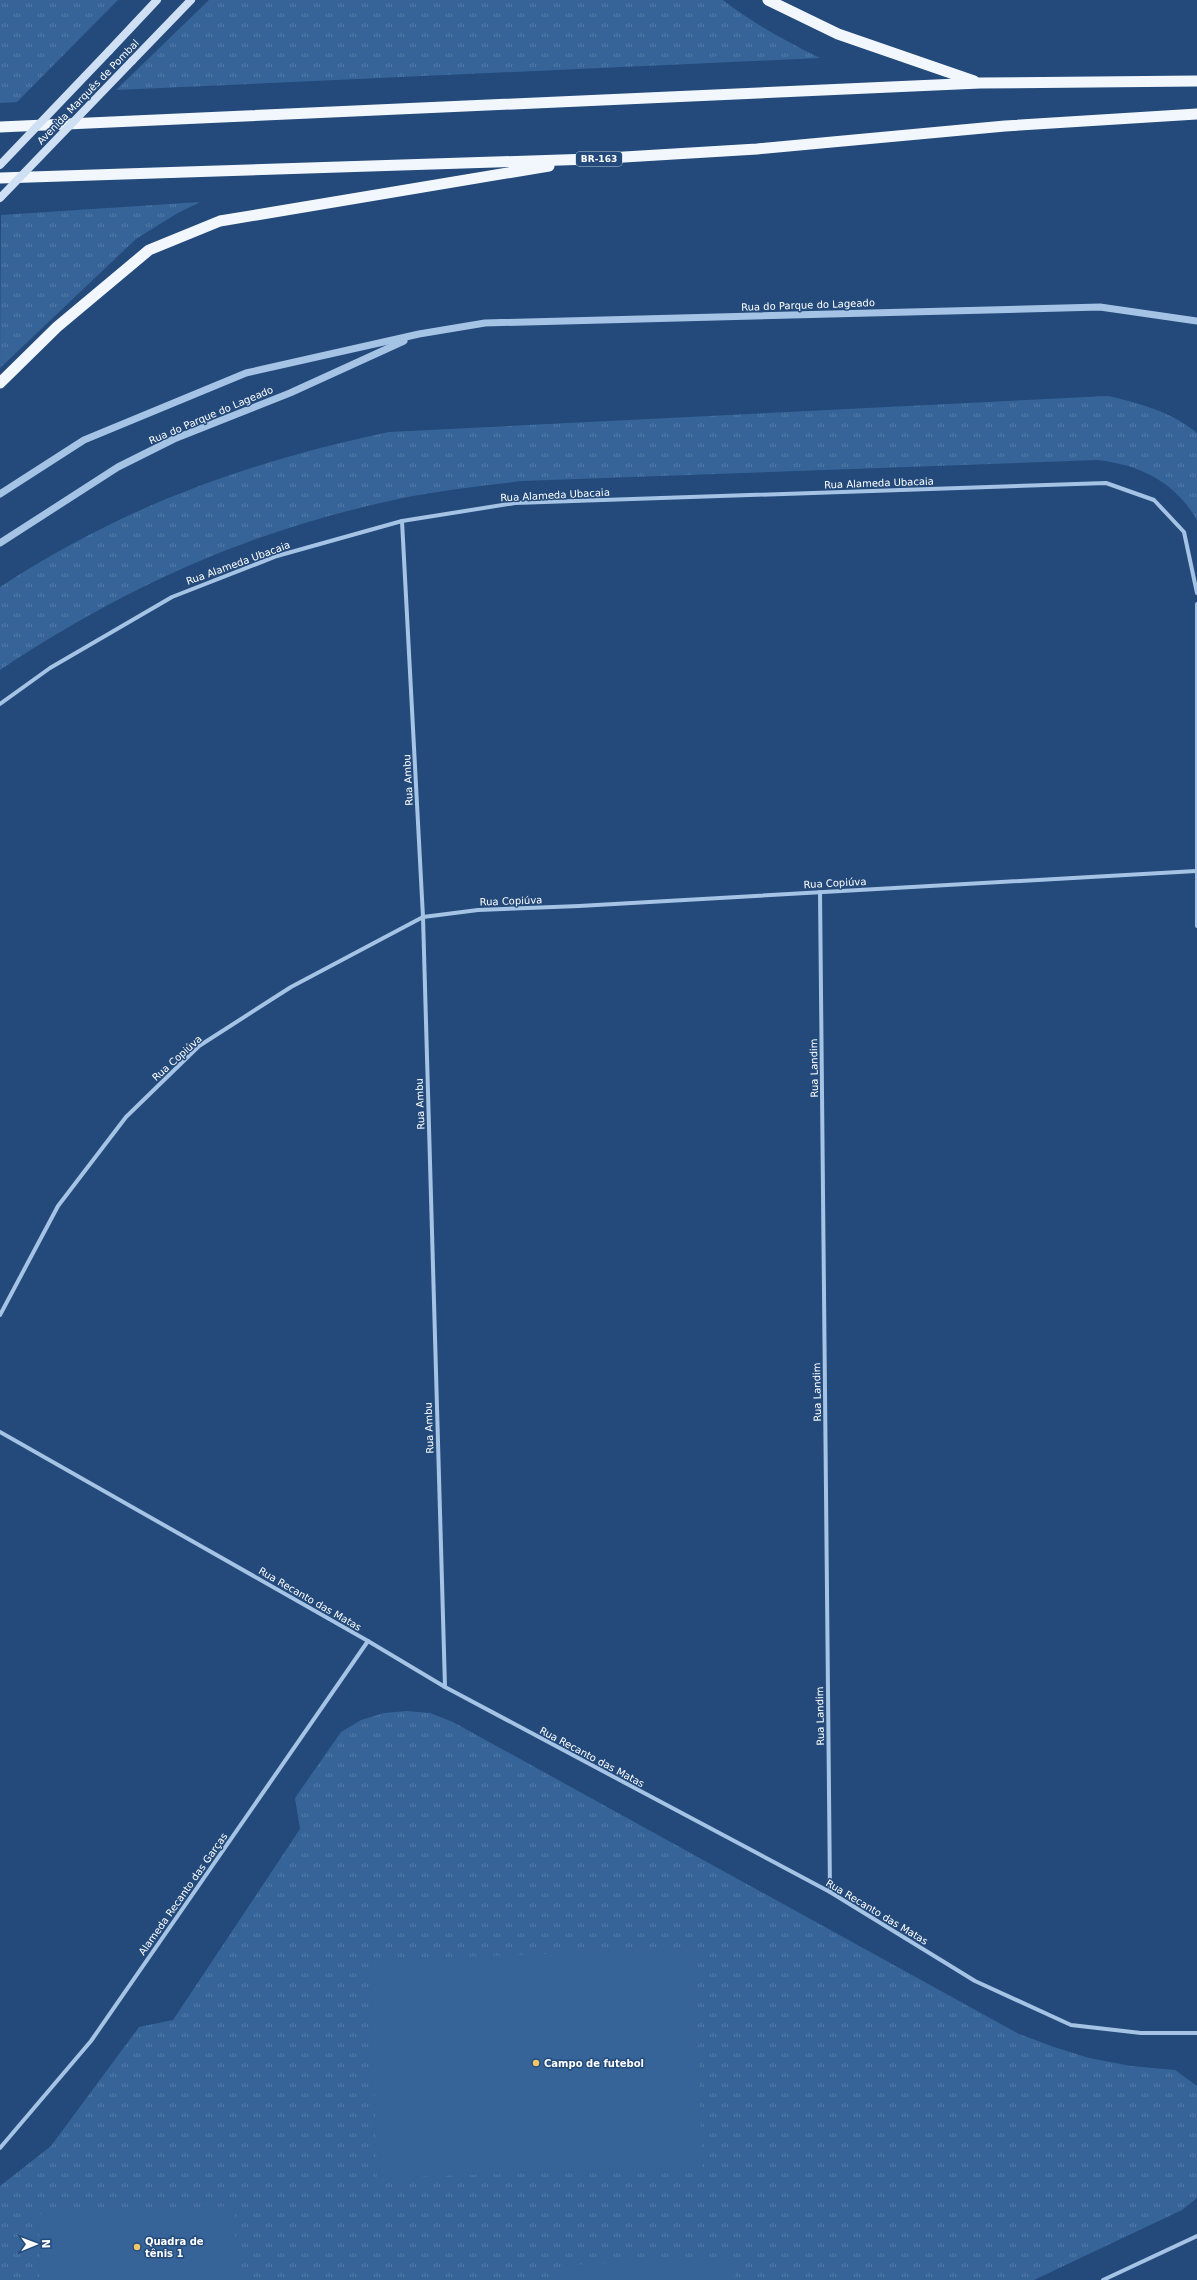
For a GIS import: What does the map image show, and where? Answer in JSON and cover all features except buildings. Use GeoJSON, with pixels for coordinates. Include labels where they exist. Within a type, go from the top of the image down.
{"type":"FeatureCollection","features":[{"type":"Feature","properties":{"kind":"highway"},"geometry":{"type":"LineString","coordinates":[[768,0],[838,34],[980,83]]}},
{"type":"Feature","properties":{"kind":"highway"},"geometry":{"type":"LineString","coordinates":[[0,127],[980,83],[1197,81]]}},
{"type":"Feature","properties":{"kind":"highway","name":"BR-163"},"geometry":{"type":"LineString","coordinates":[[0,178],[591,159],[757,149],[1005,126],[1197,114]]}},
{"type":"Feature","properties":{"kind":"highway"},"geometry":{"type":"LineString","coordinates":[[0,383],[57,326],[150,250],[220,221],[591,159]]}},
{"type":"Feature","properties":{"kind":"main road","name":"Avenida Marquês de Pombal"},"geometry":{"type":"LineString","coordinates":[[0,165],[157,0]]}},
{"type":"Feature","properties":{"kind":"main road","name":"Avenida Marquês de Pombal"},"geometry":{"type":"LineString","coordinates":[[0,198],[191,0]]}},
{"type":"Feature","properties":{"kind":"street","name":"Rua do Parque do Lageado"},"geometry":{"type":"LineString","coordinates":[[0,494],[84,440],[246,373],[419,334],[485,323],[1100,307],[1197,321]]}},
{"type":"Feature","properties":{"kind":"street","name":"Rua do Parque do Lageado"},"geometry":{"type":"LineString","coordinates":[[0,542],[118,468],[174,439],[290,393],[419,334]]}},
{"type":"Feature","properties":{"kind":"street","name":"Rua Alameda Ubacaia"},"geometry":{"type":"LineString","coordinates":[[0,704],[50,668],[172,597],[277,556],[402,521],[515,503],[1106,483],[1154,500],[1184,532],[1197,593]]}},
{"type":"Feature","properties":{"kind":"street","name":"Rua Ambu"},"geometry":{"type":"LineString","coordinates":[[402,521],[423,917],[444,1687]]}},
{"type":"Feature","properties":{"kind":"street"},"geometry":{"type":"LineString","coordinates":[[1197,604],[1197,926]]}},
{"type":"Feature","properties":{"kind":"street","name":"Rua Copiúva"},"geometry":{"type":"LineString","coordinates":[[0,1315],[58,1206],[126,1117],[199,1046],[291,987],[423,917],[478,910],[579,906],[1196,872]]}},
{"type":"Feature","properties":{"kind":"street","name":"Rua Landim"},"geometry":{"type":"LineString","coordinates":[[820,892],[830,1892]]}},
{"type":"Feature","properties":{"kind":"street","name":"Rua Recanto das Matas"},"geometry":{"type":"LineString","coordinates":[[0,1432],[368,1641],[444,1687],[830,1892],[975,1981],[1071,2025],[1141,2033],[1197,2033]]}},
{"type":"Feature","properties":{"kind":"street","name":"Alameda Recanto das Garças"},"geometry":{"type":"LineString","coordinates":[[0,2148],[91,2041],[368,1641]]}},
{"type":"Feature","properties":{"kind":"street"},"geometry":{"type":"LineString","coordinates":[[1103,2280],[1197,2236]]}},
{"type":"Feature","properties":{"kind":"green space"},"geometry":{"type":"Polygon","coordinates":[[[0,0],[118,0],[17,102],[0,103],[0,0]]]}},
{"type":"Feature","properties":{"kind":"green space"},"geometry":{"type":"Polygon","coordinates":[[[209,0],[723,0],[770,32],[820,58],[116,90],[209,0]]]}},
{"type":"Feature","properties":{"kind":"green space"},"geometry":{"type":"Polygon","coordinates":[[[200,202],[176,214],[136,239],[0,368],[1,215],[200,202]]]}},
{"type":"Feature","properties":{"kind":"green space"},"geometry":{"type":"Polygon","coordinates":[[[1108,396],[1155,409],[1177,419],[1197,433],[1197,520],[1178,495],[1155,478],[1128,466],[1098,460],[522,481],[485,485],[430,493],[376,504],[275,532],[227,550],[180,569],[89,615],[0,670],[0,587],[92,533],[139,511],[236,473],[337,444],[389,432],[1108,396]]]}},
{"type":"Feature","properties":{"kind":"green space"},"geometry":{"type":"Polygon","coordinates":[[[407,1711],[430,1713],[453,1722],[1019,2034],[1089,2058],[1131,2066],[1175,2070],[1197,2086],[1197,2198],[1182,2210],[1034,2280],[0,2280],[0,2186],[51,2146],[139,2027],[173,2020],[300,1829],[295,1798],[341,1732],[361,1720],[384,1713],[407,1711]]]}},
{"type":"Feature","properties":{"kind":"green space","name":"Campo de futebol"},"geometry":{"type":"Polygon","coordinates":[[[695,1949],[702,2167],[377,2178],[370,1960],[695,1949]]]}},
{"type":"Feature","properties":{"kind":"green space","name":"Quadra de tênis 1"},"geometry":{"type":"Polygon","coordinates":[[[234,2206],[237,2280],[40,2280],[38,2214],[234,2206]]]}},
{"type":"Feature","properties":{"kind":"green space"},"geometry":{"type":"Polygon","coordinates":[[[734,2259],[735,2280],[566,2280],[565,2265],[734,2259]]]}},
{"type":"Feature","properties":{"kind":"place","name":"Campo de futebol"},"geometry":{"type":"Point","coordinates":[536,2063]}},
{"type":"Feature","properties":{"kind":"place","name":"Quadra de tênis 1"},"geometry":{"type":"Point","coordinates":[137,2247]}}]}
